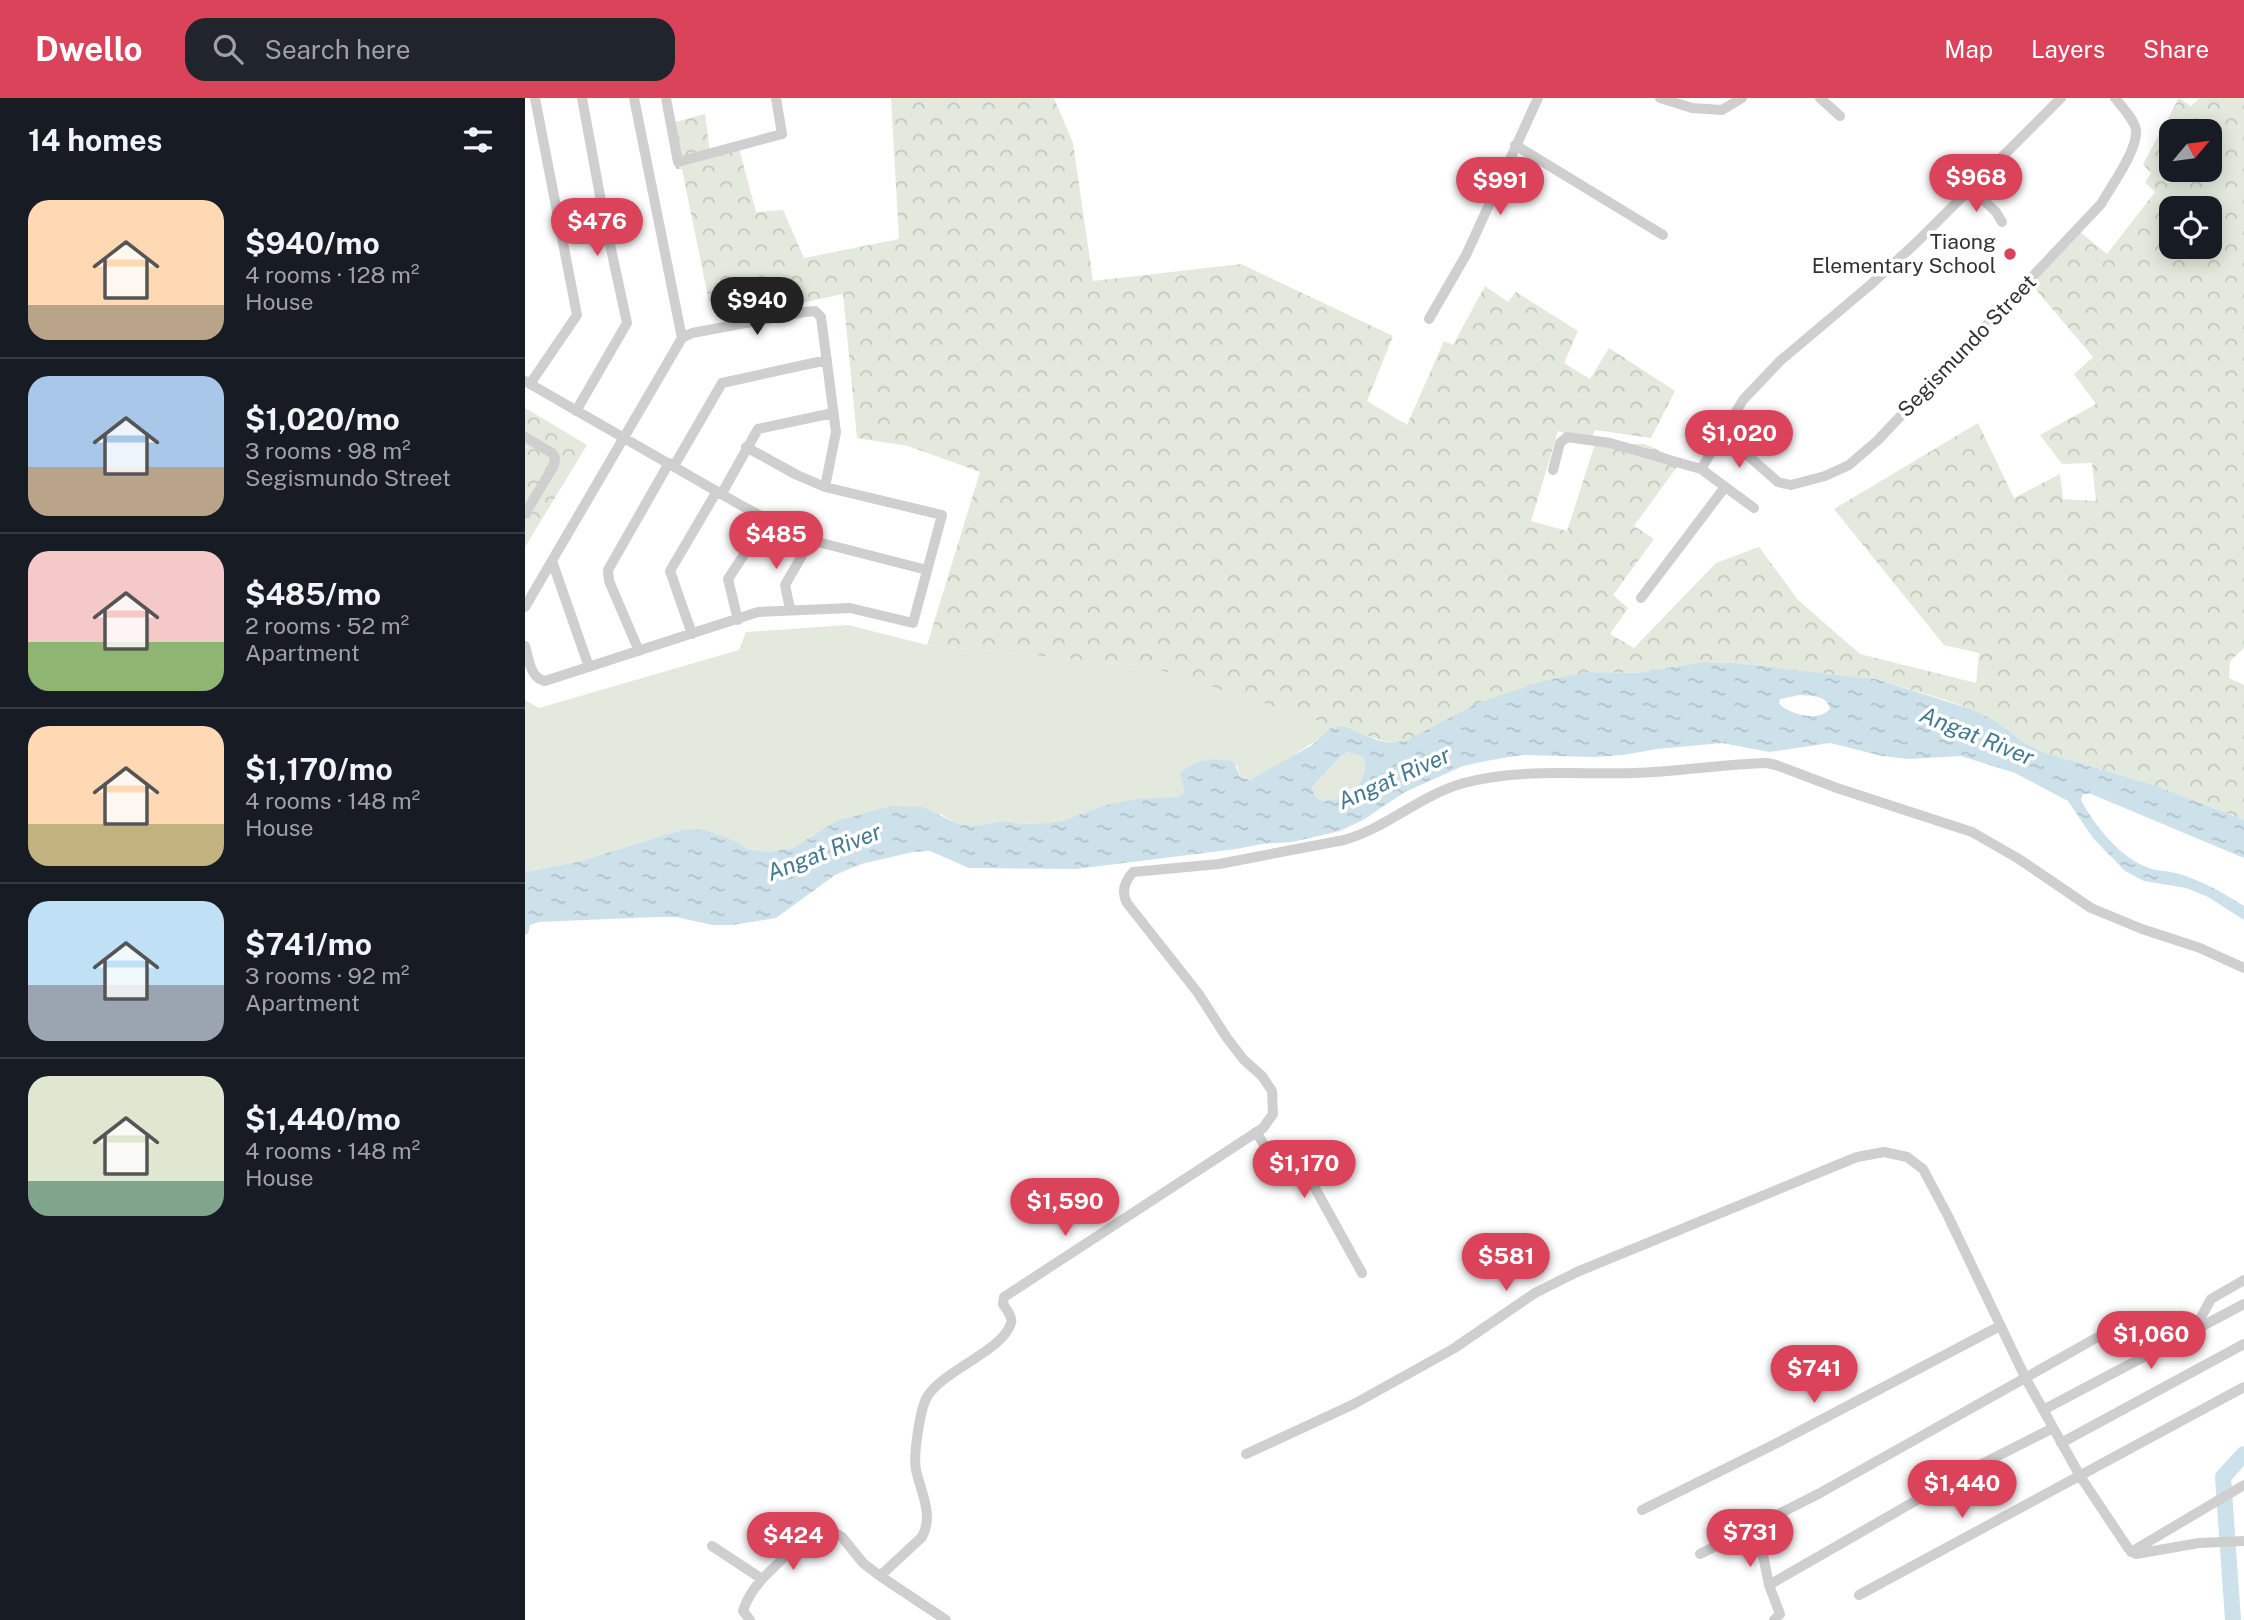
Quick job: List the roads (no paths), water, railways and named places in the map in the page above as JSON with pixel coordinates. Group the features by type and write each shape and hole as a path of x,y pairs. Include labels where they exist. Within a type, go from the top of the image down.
{"street":[{"path":"535,98 577,315 527,383 719,492 811,540 927,570"},
{"path":"576,411 627,323 582,98"},
{"path":"635,98 682,338"},
{"path":"666,98 678,162 782,134 776,98"},
{"path":"1429,319 1466,255 1538,98"},
{"path":"1660,98 1692,108 1722,110 1742,98"},
{"path":"1820,98 1840,116"},
{"path":"1701,470 1743,400 1780,361 1869,286 2061,98"},
{"name":"Segismundo Street","path":"1723,433 1778,482 1791,485 1825,476 1849,465 1878,440 2101,204 2135,139 2136,128 2115,98"},
{"path":"1515,145 1663,235"},
{"path":"1971,188 2003,222"},
{"path":"525,607 682,338 692,333 815,311 821,317 836,432 825,487"},
{"path":"639,651 608,570 722,383 827,360"},
{"path":"692,634 670,571 746,447 758,429 833,413"},
{"path":"525,437 552,453 555,458 554,465 525,514"},
{"path":"1553,470 1560,443 1567,437 1588,438 1701,470 1754,508"},
{"path":"525,646 533,673 545,681 758,612 851,608 913,623 942,515 825,487 746,447"},
{"path":"1641,598 1725,487"},
{"path":"738,620 728,579 768,518"},
{"path":"790,610 785,585 811,540"},
{"path":"552,561 589,667"},
{"path":"880,1576 922,1538 926,1529 927,1508 915,1467 922,1412 927,1396 946,1378 997,1342 1011,1324 1011,1317 1003,1304 1004,1297 1263,1128 1273,1114 1272,1091 1262,1076 1244,1060 1198,993 1127,903 1123,896 1126,879 1133,872 1219,864 1353,838 1438,792 1488,778 1513,774 1636,773 1721,765 1776,765 1972,832 2019,859 2091,908 2142,929 2200,948 2244,968"},
{"path":"1256,1132 1282,1173 1289,1178 1310,1179 1362,1273"},
{"path":"1246,1454 1354,1404 1453,1349 1535,1293 1577,1272 1857,1157 1884,1152 1907,1157 1923,1169 2053,1429 2080,1476 2131,1552 2136,1554 2181,1545 2244,1541"},
{"path":"2194,1331 2211,1299 2244,1280"},
{"path":"2043,1410 2244,1304"},
{"path":"1642,1510 1777,1443 2000,1326"},
{"path":"1700,1554 2026,1379 2114,1328"},
{"path":"2061,1443 2244,1344"},
{"path":"1859,1595 2244,1387"},
{"path":"1769,1585 1964,1473 2053,1429"},
{"path":"2131,1552 2244,1485"},
{"path":"750,1620 744,1611 748,1595 821,1524 842,1537 863,1563 946,1620"},
{"path":"1757,1525 1769,1585 1780,1608 1780,1614 1774,1620"},
{"path":"712,1546 762,1579"}],"water":[{"name":"Angat River","path":"1704,662 1735,663 1876,679 1974,710 2043,752 2154,785 2244,820 2244,858 2091,794 2083,794 2081,800 2101,830 2128,857 2149,868 2186,876 2219,891 2244,906 2244,920 2208,897 2186,888 2144,881 2125,871 2093,838 2068,801 2015,773 1961,756 1908,759 1882,756 1830,743 1769,752 1722,743 1594,757 1522,755 1463,766 1405,792 1363,820 1340,831 1292,842 1076,869 969,868 930,851 913,852 861,864 835,875 776,918 732,925 712,925 676,917 539,922 530,925 528,934 525,934 525,872 581,861 684,829 705,830 735,841 747,849 767,852 793,848 836,821 891,806 923,807 958,824 975,826 1005,821 1023,824 1047,823 1065,820 1102,806 1137,799 1178,797 1184,792 1180,774 1198,762 1234,762 1240,777 1250,780 1312,745 1331,728 1343,726 1390,743 1408,740 1476,704 1544,681 1587,672 1635,673","holes":["1800,695 1822,699 1830,709 1819,715 1805,716 1779,704 1780,699","1348,752 1363,757 1365,766 1360,782 1347,794 1320,800 1312,787"]}],"waterway":[{"path":"2233,1620 2223,1477 2244,1454"}],"place":[{"name":"Tiaong Elementary School","path":"2010,254"}]}
